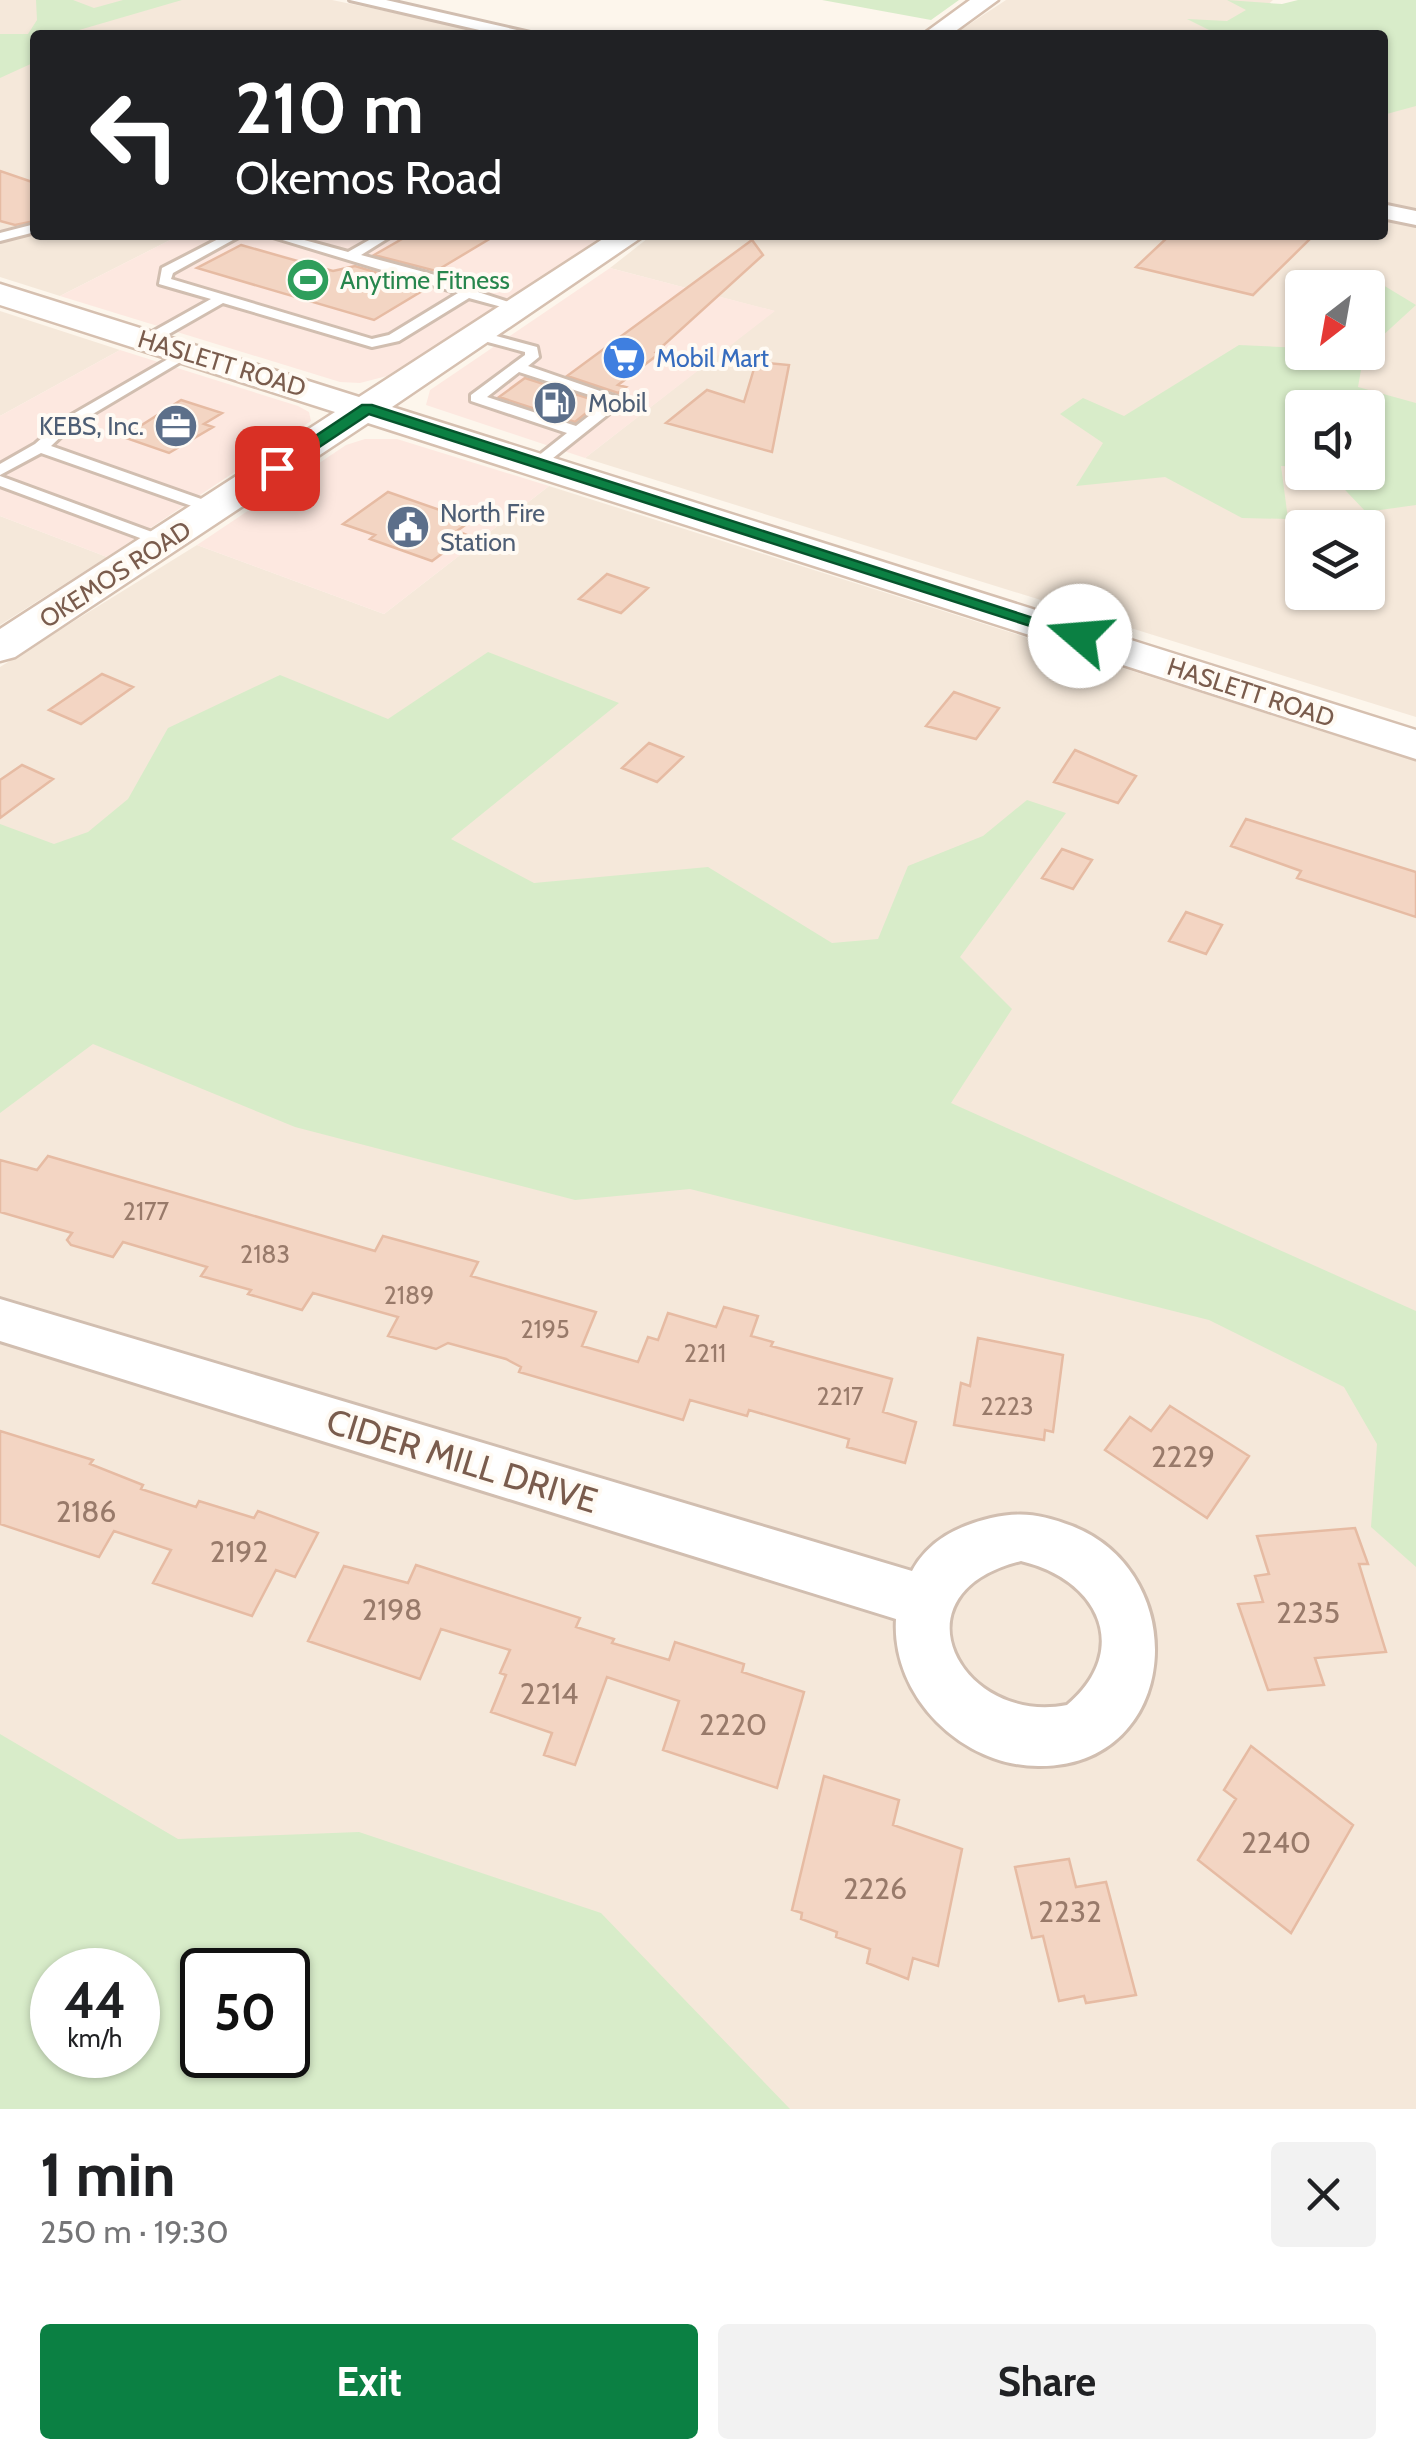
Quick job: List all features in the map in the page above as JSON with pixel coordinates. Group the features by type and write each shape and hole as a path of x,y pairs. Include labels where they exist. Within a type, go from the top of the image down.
{"main road":[{"path":"941,30 986,0"},
{"name":"OKEMOS ROAD","path":"1,646 622,240"},
{"name":"HASLETT ROAD","path":"0,294 1416,744"}],"street":[{"path":"359,0 505,30"},
{"path":"1388,212 1416,218"},
{"name":"CIDER MILL DRIVE","path":"0,1320 924,1601"}],"lane":[{"path":"0,237 30,229"},
{"path":"227,240 164,275 171,286 372,343 394,338 467,293"},
{"path":"291,240 456,285 467,293 520,308"},
{"path":"350,256 378,240"},
{"path":"148,340 220,300"},
{"path":"478,335 532,350 532,357 476,398 579,432"},
{"path":"0,470 40,446 66,424 188,352"},
{"path":"517,367 547,380 619,400 538,463"},
{"path":"40,446 215,509"},
{"path":"0,481 164,542"}],"shaded area":[{"path":"0,0 332,0 477,30 30,30 30,240 170,240 60,296 0,277"},
{"path":"1006,0 1273,0 1246,24 1278,30 961,30"},
{"path":"1388,50 1416,55 1416,717 585,458 774,311 610,268 646,240 1388,240"},
{"path":"170,240 609,240 387,376 360,383 340,382 60,296"},
{"path":"610,268 775,311 585,458 426,405 430,390"},
{"path":"0,311 120,350 0,416"},
{"path":"120,350 298,406 309,412 311,421 107,557 0,516 0,416"},
{"path":"365,439 397,439 549,486 384,614 197,545 346,445"},
{"path":"549,486 1416,761 1416,2109 427,2109 310,1992 310,1948 252,1948 0,1792 0,667 197,545 384,614"},
{"path":"0,516 107,557 0,625"}],"green space":[{"path":"36,0 73,0 94,8 123,0 182,0 79,30 31,30 37,20"},
{"path":"822,0 959,0 931,20"},
{"path":"1227,0 1282,4 1298,0 1416,0 1416,106 1388,114 1388,30 1209,30 1187,19 1227,21 1246,10"},
{"path":"30,31 30,64 0,78 0,34"},
{"path":"1385,286 1416,305 1385,333"},
{"path":"1239,345 1285,347 1285,370 1361,370 1358,387 1369,390 1285,390 1285,466 1281,466 1285,519 1242,518 1165,477 1076,486 1103,443 1060,414 1083,398 1124,416"},
{"path":"1385,394 1416,403 1416,505 1364,510 1345,490 1385,490"},
{"path":"488,652 619,703 451,839 534,883 708,867 832,943 878,939 908,866 983,836 1027,800 1066,813 960,957 1012,1009 951,1103 1416,1311 1416,1567 1371,1527 1377,1444 1344,1387 1209,1320 690,1189 575,1200 295,1127 93,1044 0,1113 0,824 54,844 88,832 128,799 168,728 280,675 388,719"},
{"path":"0,1734 178,1839 359,1832 601,1913 790,2109 0,2109"}],"building":[{"path":"0,171 30,181 30,222 15,225 0,221"},
{"path":"400,240 488,240 436,271 374,255"},
{"path":"752,240 763,255 656,352 660,353 618,385 626,387 618,393 567,376"},
{"path":"1165,240 1309,240 1253,295 1136,267"},
{"path":"241,245 333,271 355,266 415,284 409,287 422,291 374,320 197,268"},
{"path":"756,362 789,365 772,452 666,423 707,390 744,402"},
{"name":"Mobil","path":"525,378 600,402 575,422 499,397"},
{"name":"KEBS, Inc.","path":"181,400 222,413 204,424 213,427 169,453 123,437"},
{"name":"North Fire Station","path":"388,492 457,516 454,518 468,523 457,531 467,535 432,561 370,539 375,535 343,524"},
{"path":"607,574 648,588 621,613 579,599"},
{"path":"102,674 133,687 81,724 49,710"},
{"path":"954,692 999,708 976,739 926,726"},
{"path":"649,743 683,757 657,782 622,768"},
{"path":"1075,750 1136,776 1118,803 1054,782"},
{"path":"22,765 53,779 0,818 0,780"},
{"path":"1246,819 1416,872 1416,917 1297,878 1301,871 1231,846"},
{"path":"1062,849 1092,860 1073,889 1042,878"},
{"path":"1186,912 1222,925 1206,954 1169,941"},
{"path":"48,1156 375,1251 383,1236 478,1262 471,1276 596,1312 582,1346 638,1362 648,1337 658,1340 668,1313 716,1327 724,1307 758,1316 751,1336 773,1342 771,1346 892,1379 883,1412 916,1422 905,1463 847,1447 849,1439 749,1410 747,1416 690,1400 683,1420 519,1372 521,1367 506,1359 448,1343 436,1349 388,1336 398,1317 313,1293 302,1310 201,1276 207,1267 123,1242 113,1257 71,1245 67,1240 72,1233 0,1212 0,1160 37,1170"},
{"path":"978,1338 1063,1355 1053,1432 1045,1430 1044,1440 954,1425 961,1383 970,1386"},
{"path":"1170,1406 1249,1456 1207,1518 1105,1450 1130,1417 1151,1431"},
{"path":"0,1431 93,1460 90,1464 143,1485 141,1489 196,1507 199,1501 254,1518 258,1511 318,1533 295,1577 276,1570 252,1616 153,1583 171,1550 114,1531 99,1557 0,1524"},
{"path":"1355,1528 1368,1564 1359,1564 1386,1652 1315,1658 1324,1685 1268,1690 1238,1604 1263,1602 1255,1576 1269,1574 1257,1536"},
{"path":"416,1565 580,1618 576,1627 614,1639 612,1643 669,1660 675,1642 744,1664 742,1672 804,1692 777,1788 663,1750 679,1701 607,1677 575,1765 544,1755 552,1733 491,1712 506,1675 500,1673 510,1650 441,1629 420,1679 308,1641 344,1566 408,1583"},
{"path":"1251,1746 1353,1825 1291,1933 1198,1860 1236,1799 1224,1790"},
{"path":"824,1776 899,1800 893,1825 962,1849 938,1966 913,1958 908,1979 867,1963 870,1949 836,1937 837,1932 801,1919 802,1913 792,1910"},
{"path":"1069,1859 1076,1887 1106,1882 1136,1995 1086,2003 1084,1996 1059,2001 1043,1936 1032,1938 1015,1867"}],"place":[{"name":"Anytime Fitness","path":"308,280"},
{"name":"Mobil Mart","path":"624,358"},
{"name":"Mobil","path":"555,403"},
{"name":"KEBS, Inc.","path":"176,426"},
{"name":"North Fire Station","path":"408,527"}],"route":[{"path":"277,468 367,408 1080,636"}]}
